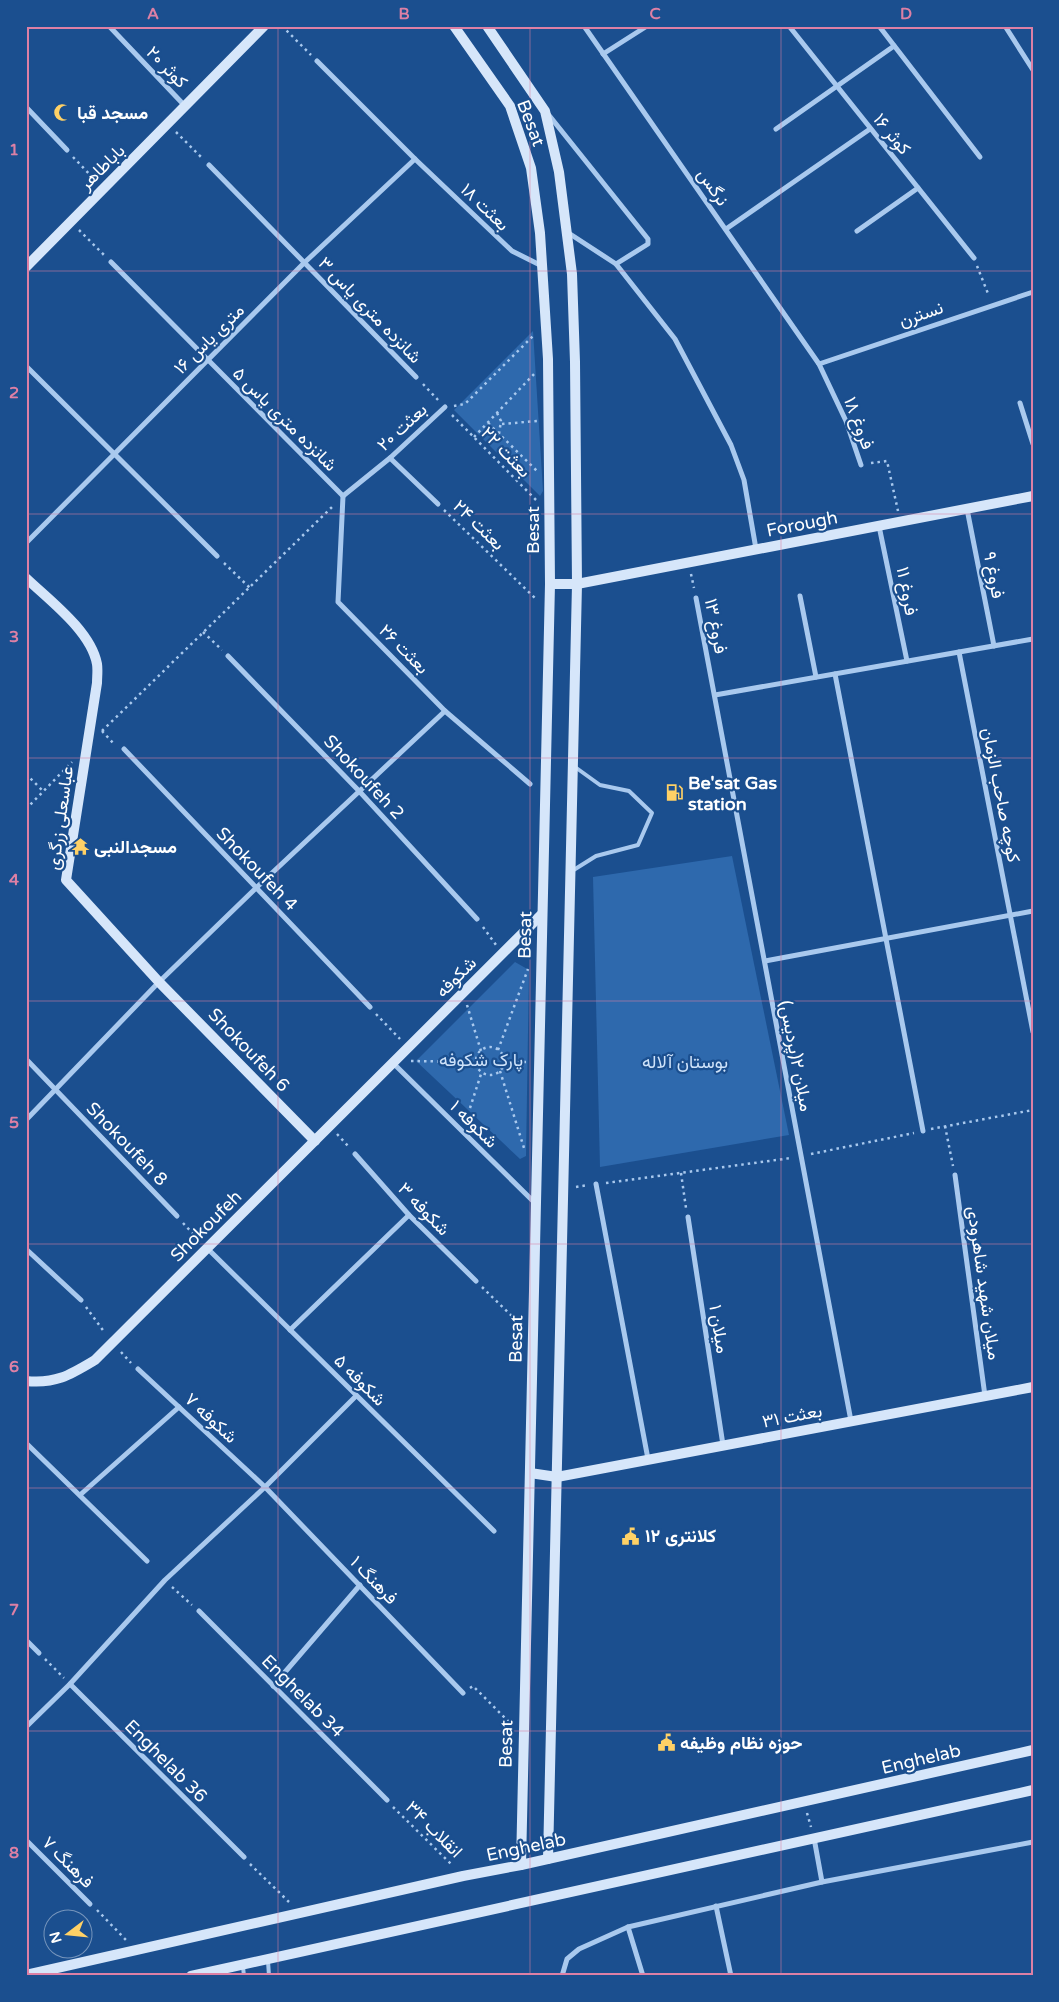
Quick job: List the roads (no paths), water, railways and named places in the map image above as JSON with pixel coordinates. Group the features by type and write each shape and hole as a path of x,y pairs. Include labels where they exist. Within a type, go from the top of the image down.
{"main road":[{"name":"Besat","path":"454,26 510,106 531,168 540,234 548,359 550,584 530,1473 522,1736 521,1865"},
{"name":"Besat","path":"487,26 545,111 559,172 572,274 575,362 577,584 548,1859"},
{"name":"باباطاهر","path":"26,267 186,106 259,28"},
{"name":"Forough","path":"550,584 577,584 1033,496"},
{"name":"عباسعلی زرگری","path":"26,578 77,627 91,647 98,665 97,683 66,880 160,982"},
{"name":"شکوفه","path":"393,1063 542,914"},
{"name":"Shokoufeh 6","path":"160,982 315,1140"},
{"name":"Shokoufeh","path":"26,1382 43,1383 71,1374 95,1360 393,1063"},
{"name":"بعثت ۳۱","path":"530,1473 557,1477 1033,1387"},
{"name":"Enghelab","path":"26,1976 463,1876 521,1865 1033,1750"},
{"path":"191,1976 1033,1790"}],"street":[{"name":"کوثر ۲۰","path":"109,26 186,106"},
{"name":"نرگس","path":"584,26 819,364"},
{"path":"603,54 648,26"},
{"name":"کوثر ۱۶","path":"789,26 974,258"},
{"path":"879,26 980,157"},
{"path":"1005,26 1033,70"},
{"path":"776,129 894,46"},
{"name":"بعثت ۱۸","path":"317,61 415,159 512,251 542,266"},
{"path":"26,107 67,150"},
{"path":"545,111 648,239 648,244 616,264"},
{"path":"726,229 870,129"},
{"name":"۱۶ متری یاس","path":"26,543 304,263 415,159"},
{"name":"شانزده متری یاس ۳","path":"209,165 416,377"},
{"path":"857,231 918,188"},
{"path":"566,232 616,264 675,339 731,445 744,480 756,550"},
{"name":"شانزده متری یاس ۵","path":"111,262 343,496"},
{"name":"نسترن","path":"819,364 1033,292"},
{"name":"فروغ ۱۸","path":"819,364 846,421 861,465"},
{"path":"26,366 217,556"},
{"path":"1020,403 1033,444"},
{"name":"بعثت ۲۰","path":"343,496 390,458 445,407"},
{"name":"بعثت ۲۴","path":"390,458 438,504"},
{"name":"بعثت ۲۶","path":"343,496 338,602 445,711 530,784"},
{"name":"فروغ ۹","path":"967,509 994,646"},
{"name":"فروغ ۱۱","path":"879,526 907,662"},
{"path":"800,596 816,678"},
{"name":"فروغ ۱۳","path":"696,598 715,695"},
{"path":"715,695 1033,640"},
{"name":"کوچه صاحب الزمان","path":"959,652 1033,1032"},
{"name":"Shokoufeh 2","path":"228,656 360,792 477,919"},
{"path":"835,674 923,1131"},
{"name":"میلان ۲(پردیس)","path":"715,695 851,1421"},
{"path":"26,1120 160,982 256,888 445,711"},
{"name":"Shokoufeh 4","path":"124,749 370,1007"},
{"path":"765,961 1033,912"},
{"name":"Shokoufeh 8","path":"26,1059 177,1216"},
{"name":"شکوفه ۱","path":"393,1063 536,1204"},
{"name":"شکوفه ۳","path":"355,1154 409,1215 476,1281"},
{"name":"میلان شهید شاهرودی","path":"955,1174 986,1396"},
{"path":"596,1184 648,1459"},
{"path":"290,1330 409,1215"},
{"name":"میلان ۱","path":"688,1217 723,1445"},
{"name":"شکوفه ۵","path":"207,1248 494,1531"},
{"path":"26,1249 80,1300"},
{"name":"شکوفه ۷","path":"138,1369 265,1487"},
{"path":"26,1728 70,1684 165,1580 265,1487 356,1396"},
{"path":"80,1495 179,1407"},
{"path":"26,1443 147,1561"},
{"name":"فرهنگ ۱","path":"265,1487 462,1693"},
{"path":"273,1686 360,1585"},
{"name":"Enghelab 34","path":"199,1611 387,1800"},
{"path":"26,1640 39,1653"},
{"name":"Enghelab 36","path":"70,1684 244,1857"},
{"path":"814,1838 822,1882"},
{"name":"فرهنگ ۷","path":"26,1840 90,1904"},
{"path":"562,1976 567,1959 579,1949 628,1927 822,1882 1033,1842"},
{"path":"716,1906 731,1976"},
{"path":"628,1927 643,1976"}],"lane":[{"path":"570,872 596,856 638,844 652,813 629,791 600,785 573,765"},
{"path":"268,1959 269,1976"},
{"path":"243,1964 244,1976"}],"place":[{"name":"مسجد قبا","path":"63,113"},
{"name":"Be'sat Gas station","path":"674,793"},
{"name":"مسجدالنبی","path":"80,847"},
{"name":"کلانتری ۱۲","path":"631,1536"},
{"name":"حوزه نظام وظیفه","path":"666,1743"}],"park label":[{"name":"پارک شکوفه","path":"481,1060"},
{"name":"بوستان آلاله","path":"685,1062"}]}
